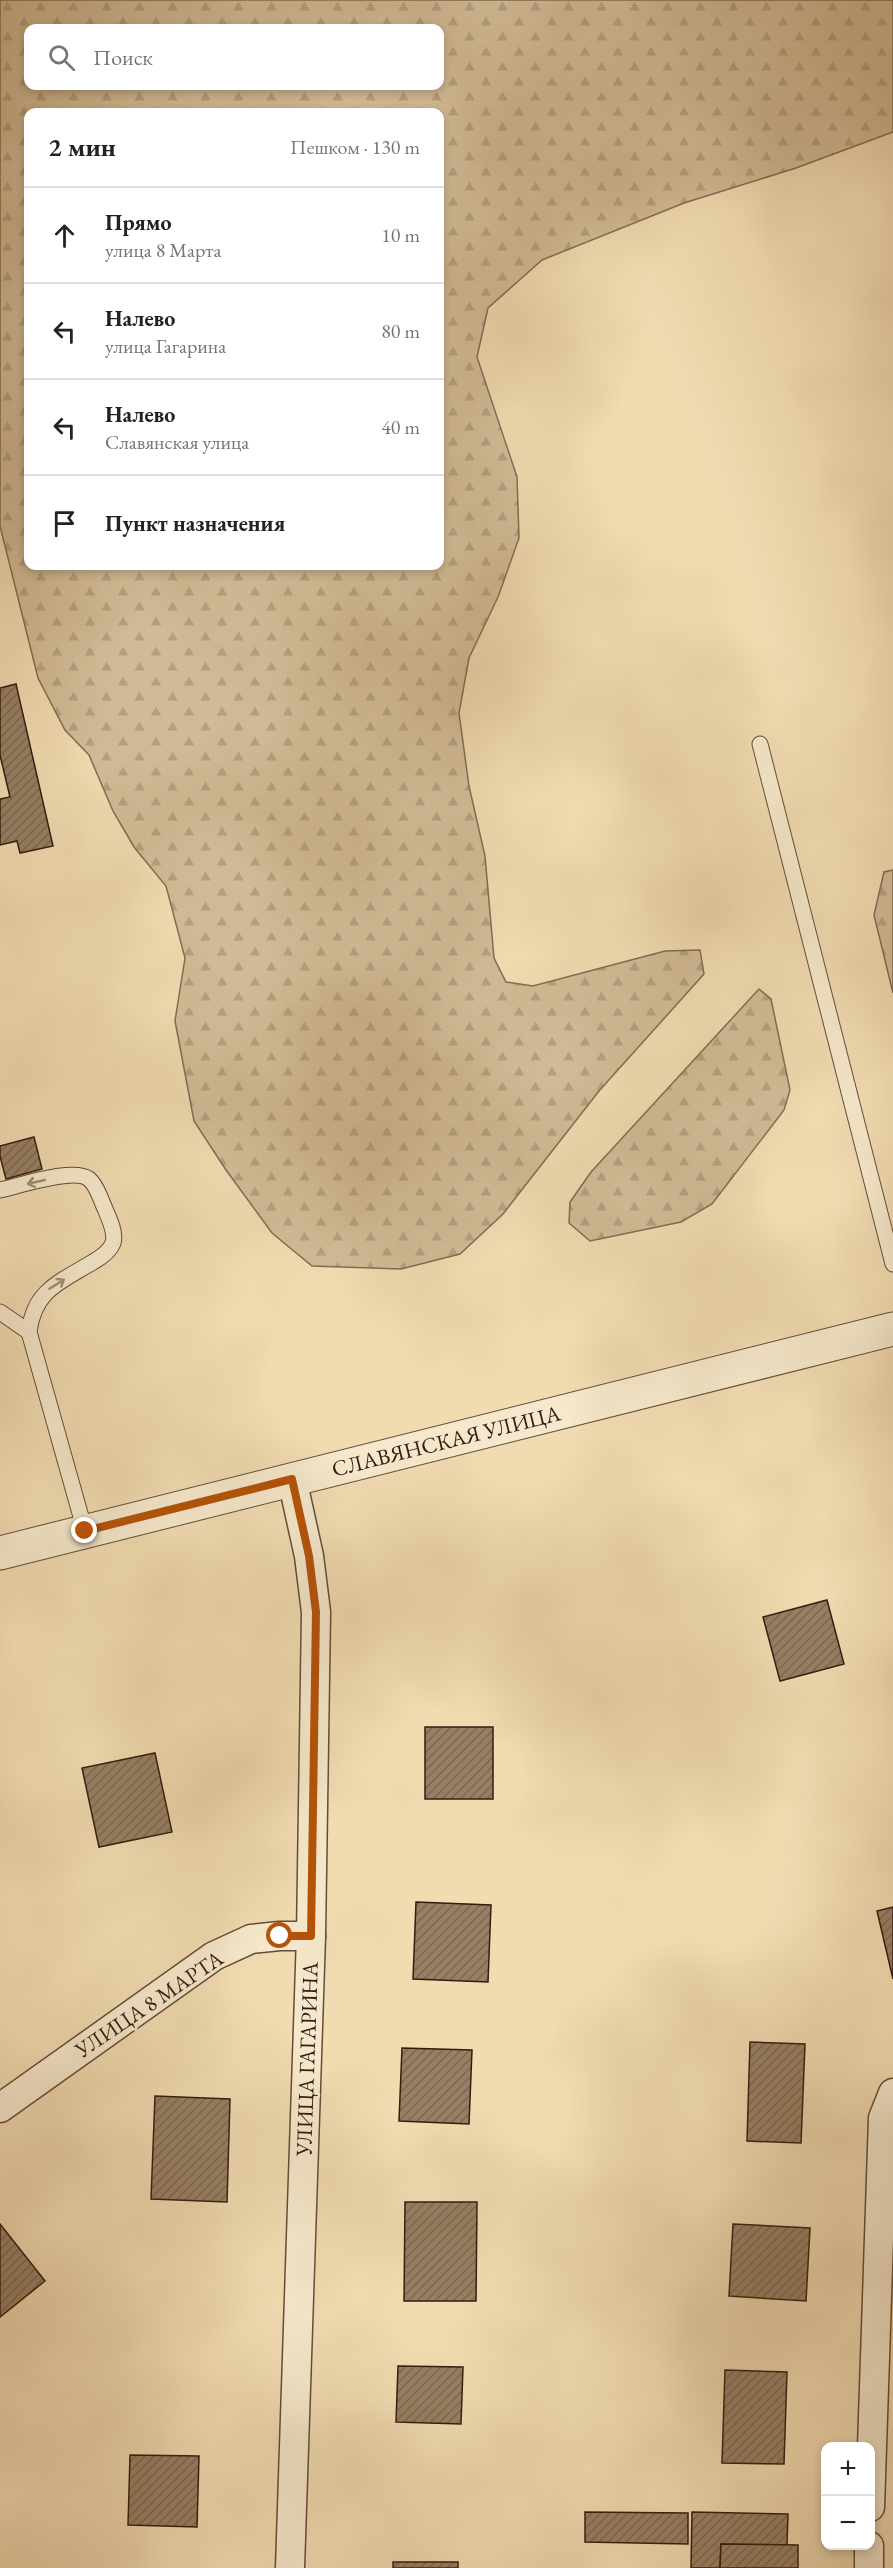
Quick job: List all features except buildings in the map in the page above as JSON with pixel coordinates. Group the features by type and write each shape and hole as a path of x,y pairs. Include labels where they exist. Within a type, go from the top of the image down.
{"street":[{"name":"СЛАВЯНСКАЯ УЛИЦА","path":"0,1552 893,1329"},
{"name":"УЛИЦА ГАГАРИНА","path":"290,2568 311,1936 316,1612 309,1556 292,1479"},
{"name":"УЛИЦА 8 МАРТА","path":"0,2108 214,1956 251,1940 280,1936 311,1936"},
{"path":"870,2496 883,2118 893,2092"},
{"path":"868,2568 869,2550"}],"lane":[{"path":"760,744 893,1264"},
{"path":"0,1190 74,1173 88,1178 97,1190 112,1229 113,1243 103,1256 49,1289 38,1300 31,1315 29,1332 85,1531"},
{"path":"0,1312 29,1332"}],"green space":[{"path":"0,0 893,0 893,132 796,168 684,203 542,260 488,308 477,357 517,477 519,538 498,597 469,658 459,713 469,786 485,856 494,958 506,982 533,986 665,951 700,950 704,974 599,1091 503,1214 460,1254 401,1269 312,1266 272,1233 194,1121 175,1021 185,958 166,886 134,847 113,811 89,755 65,730 38,678 0,526"},
{"path":"893,870 893,993 874,915 884,872"},
{"path":"759,989 771,999 790,1090 784,1110 712,1204 681,1222 590,1241 569,1223 570,1202 591,1172"}],"route":[{"path":"85,1531 292,1479 309,1556 316,1612 311,1936 280,1936"}]}
